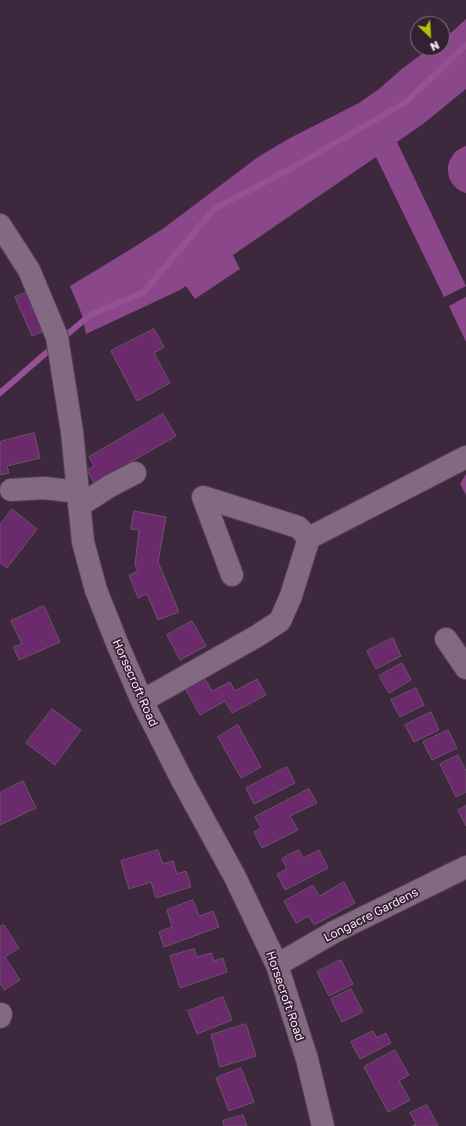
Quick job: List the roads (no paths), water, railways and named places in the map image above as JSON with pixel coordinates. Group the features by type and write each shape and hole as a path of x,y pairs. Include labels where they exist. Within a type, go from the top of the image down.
{"street":[{"name":"Horsecroft Road","path":"4,240 29,270 57,338 72,432 83,542 96,590 142,701 182,780 235,878 277,965 307,1059 323,1126"},
{"path":"142,701 257,636 280,621 291,596 309,538 466,457"},
{"path":"11,490 44,488 78,499 110,486 135,473"},
{"path":"232,575 202,497 298,527 309,538"},
{"path":"446,639 466,668"},
{"name":"Longacre Gardens","path":"277,965 334,932 466,867"}],"waterway":[{"path":"63,338 90,315 144,292 214,209 292,168 406,102 466,45"},
{"path":"0,393 54,346"}]}
